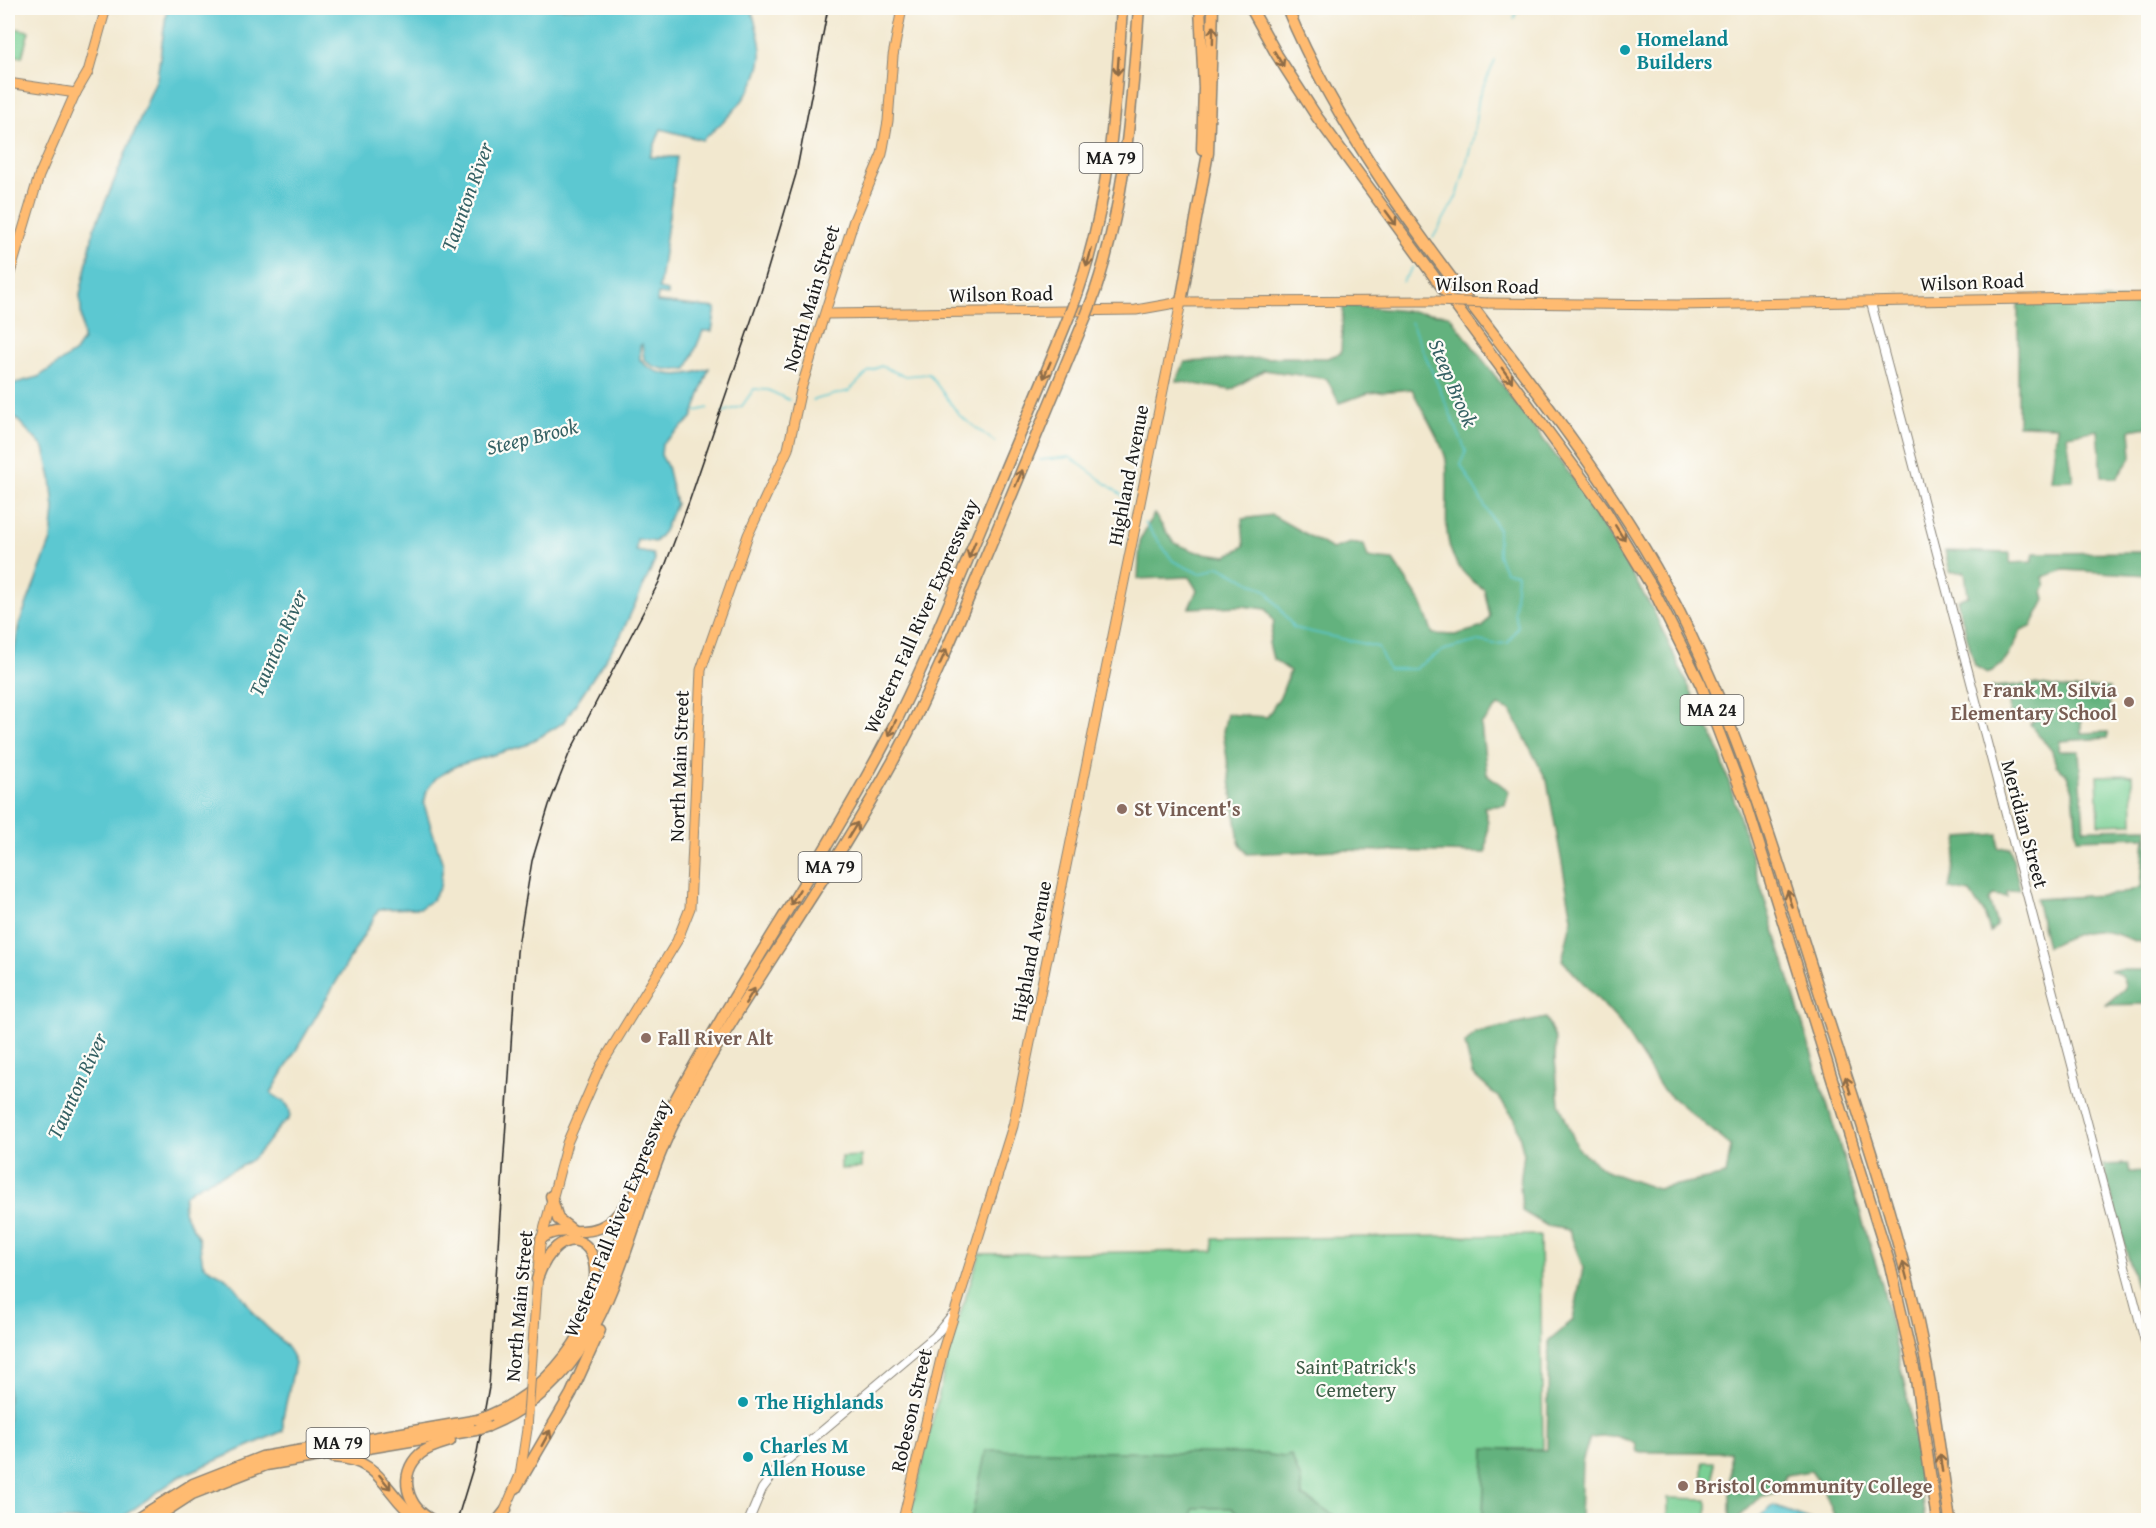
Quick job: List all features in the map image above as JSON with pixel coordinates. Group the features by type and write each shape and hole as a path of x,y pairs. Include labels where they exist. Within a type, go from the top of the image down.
{"highway":[{"name":"Western Fall River Expressway","path":"133,1521 160,1502 210,1476 262,1457 483,1426 535,1389 567,1357 595,1309 646,1164 681,1090 854,798 902,709 933,642 1069,316 1098,225 1110,162 1122,8"},
{"name":"Western Fall River Expressway","path":"152,1521 192,1494 222,1480 293,1459 483,1426 517,1413 547,1392 578,1358 600,1318 658,1156 683,1105 862,814 919,710 961,617 1086,316 1110,242 1125,170 1139,8"},
{"path":"1200,8 1204,88 1200,198"},
{"path":"1181,302 1210,135 1213,8"},
{"name":"MA 24","path":"1251,8 1281,63 1317,117 1604,508 1652,587 1694,669 1723,737 1744,797 1890,1265 1915,1373 1937,1521"},
{"name":"MA 24","path":"1287,8 1327,94 1370,164 1587,461 1638,538 1679,610 1719,694 1755,788 1903,1263 1928,1371 1950,1521"},
{"path":"541,1239 550,1233 581,1233 601,1228 617,1216 646,1164"},
{"path":"551,1196 560,1222 570,1230 581,1233"},
{"path":"541,1239 583,1244 591,1250 597,1270 591,1302 567,1357"},
{"path":"537,1279 551,1251 571,1241"},
{"path":"516,1488 587,1361 605,1319 615,1277"},
{"path":"432,1521 417,1510 408,1495 407,1483 411,1466 426,1450 483,1426"},
{"path":"293,1459 333,1457 361,1462 380,1475 406,1509 419,1521"}],"main road":[{"path":"8,280 39,176 76,93 88,72 106,8"},
{"name":"North Main Street","path":"502,1517 516,1488 523,1460 541,1239 551,1196 567,1143 588,1092 673,948 687,919 692,895 701,670 748,535 788,449 801,389 854,220 884,147 893,56 902,8"},
{"path":"8,83 76,93"},
{"name":"Wilson Road","path":"826,314 1136,310 1181,302 1435,301 1597,306 2148,297"},
{"name":"Highland Avenue","path":"955,1309 1016,1115 1181,302"},
{"name":"Robeson Street","path":"903,1521 955,1309"}],"street":[{"name":"Meridian Street","path":"1871,303 2148,1353"},
{"name":"Highland Avenue","path":"749,1521 762,1489 778,1468 935,1335 955,1309"}],"green space":[{"path":"8,27 29,31 22,57 8,54"},
{"path":"2148,299 2148,427 2130,430 2132,456 2117,478 2102,477 2098,430 2067,435 2073,480 2051,481 2057,426 2018,425 2018,302"},
{"path":"1343,305 1449,315 1581,489 1652,608 1720,753 1882,1284 1909,1405 1925,1520 1848,1520 1834,1515 1823,1488 1811,1471 1786,1475 1776,1493 1762,1496 1736,1520 1730,1520 1730,1452 1637,1452 1635,1443 1616,1436 1590,1438 1582,1462 1580,1520 1483,1520 1485,1448 1547,1451 1549,1340 1573,1320 1583,1268 1569,1230 1547,1226 1522,1211 1520,1183 1524,1154 1515,1119 1499,1098 1472,1074 1465,1044 1475,1033 1546,1018 1556,1040 1555,1060 1559,1103 1578,1149 1608,1172 1657,1189 1726,1175 1731,1146 1662,1089 1620,1023 1562,960 1572,918 1547,781 1511,711 1498,706 1481,725 1487,774 1509,791 1505,805 1484,807 1488,822 1486,853 1336,850 1247,854 1239,842 1223,731 1227,714 1267,717 1281,695 1290,671 1273,659 1269,643 1274,622 1266,609 1242,606 1189,608 1197,590 1189,577 1138,579 1140,540 1154,514 1174,543 1197,552 1227,556 1244,546 1242,519 1272,515 1332,549 1351,543 1364,545 1368,558 1393,560 1421,602 1433,634 1455,635 1483,627 1490,616 1484,589 1467,576 1456,563 1450,548 1446,515 1446,460 1441,445 1412,389 1369,393 1339,403 1327,379 1264,370 1231,390 1176,381 1185,362 1285,357 1327,358 1341,353"},
{"path":"1945,551 2010,553 2010,563 2032,562 2034,553 2148,552 2148,575 2064,570 2043,577 2046,586 2043,592 2045,600 2031,627 2021,631 2004,662 1987,673 1975,666 1957,600 1968,596 1965,572 1950,572"},
{"path":"2035,684 2069,689 2109,688 2110,715 2081,717 2081,733 2108,732 2108,738 2060,741 2059,751 2079,751 2084,829 2148,828 2148,943 2106,932 2088,931 2047,947 2036,899 2120,894 2141,887 2145,837 2077,839 2073,790 2066,773 2056,765 2052,751 2030,724 2041,716 2010,714 2011,690 1992,690 1992,687"},
{"path":"2132,775 2133,823 2099,824 2097,776"},
{"path":"1998,834 1998,848 2010,847 2020,889 2007,892 2007,897 1993,895 1989,901 1997,925 1990,932 1984,913 1970,893 1949,889 1959,837"},
{"path":"2110,970 2148,970 2148,1004 2105,1005 2125,988 2121,976"},
{"path":"861,1156 861,1168 841,1169 841,1157"},
{"path":"2128,1164 2130,1172 2148,1172 2148,1330 2103,1165"},
{"name":"Saint Patrick's Cemetery","path":"1540,1235 1543,1449 1485,1449 1483,1520 909,1520 952,1338 980,1254 1214,1251 1214,1239"},
{"path":"986,1450 1264,1454 1284,1457 1291,1455 1301,1480 1302,1496 1342,1520 1242,1520 1242,1517 1232,1508 1193,1508 1192,1520 971,1520"},
{"path":"1703,1462 1714,1462 1714,1483 1703,1483"},
{"path":"1668,1498 1707,1499 1707,1520 1668,1520"}],"water":[{"name":"Taunton River","path":"167,8 752,8 761,46 761,58 754,82 747,94 721,124 702,140 661,129 650,157 677,157 659,289 668,291 668,295 658,294 657,302 716,308 712,331 703,331 687,369 659,368 649,364 644,360 642,344 640,346 640,360 655,371 682,374 709,368 692,418 662,444 661,455 667,466 676,504 664,531 655,542 637,539 636,551 653,554 655,561 620,637 563,723 526,745 456,766 436,778 427,790 424,804 443,865 440,887 432,900 420,908 379,909 271,1093 288,1106 289,1119 278,1128 251,1160 235,1170 200,1185 185,1195 184,1212 197,1235 203,1264 234,1285 255,1314 289,1350 295,1363 283,1417 283,1431 179,1477 118,1520 8,1520 8,685 19,624 51,540 54,509 51,478 44,448 8,410 8,385 38,377 75,352 83,340 80,295 94,229 157,78"},
{"path":"1773,1506 1812,1520 1757,1520"}],"waterway":[{"name":"Steep Brook","path":"1514,19 1517,9"},
{"name":"Steep Brook","path":"1517,11 1524,9"},
{"name":"Steep Brook","path":"1433,238 1458,194 1473,138 1479,96 1495,61"},
{"name":"Steep Brook","path":"1402,282 1413,267"},
{"name":"Steep Brook","path":"1145,523 1173,561 1200,574 1219,566 1267,591 1294,628 1378,647 1388,669 1414,669 1444,650 1479,641 1494,644 1508,643 1518,626 1514,612 1517,574 1505,571 1498,555 1498,529 1461,465 1466,451 1411,322"},
{"name":"Steep Brook","path":"813,400 849,391 868,372 881,366 904,376 929,374 960,416 995,442"},
{"name":"Steep Brook","path":"723,412 742,406 754,389 768,390 789,400"},
{"name":"Steep Brook","path":"696,411 708,408"},
{"name":"Steep Brook","path":"1040,460 1070,457 1127,499"}],"railway":[{"path":"457,1520 476,1458 489,1386 517,952 532,861 549,805 569,754 659,582 689,502 761,292 796,174 828,8"}],"place":[{"name":"Homeland Builders","path":"1625,50"},
{"name":"Frank M. Silvia Elementary School","path":"2129,702"},
{"name":"St Vincent's","path":"1122,809"},
{"name":"Fall River Alt","path":"646,1038"},
{"name":"The Highlands","path":"743,1402"},
{"name":"Charles M Allen House","path":"748,1457"},
{"name":"Bristol Community College","path":"1683,1486"}]}
